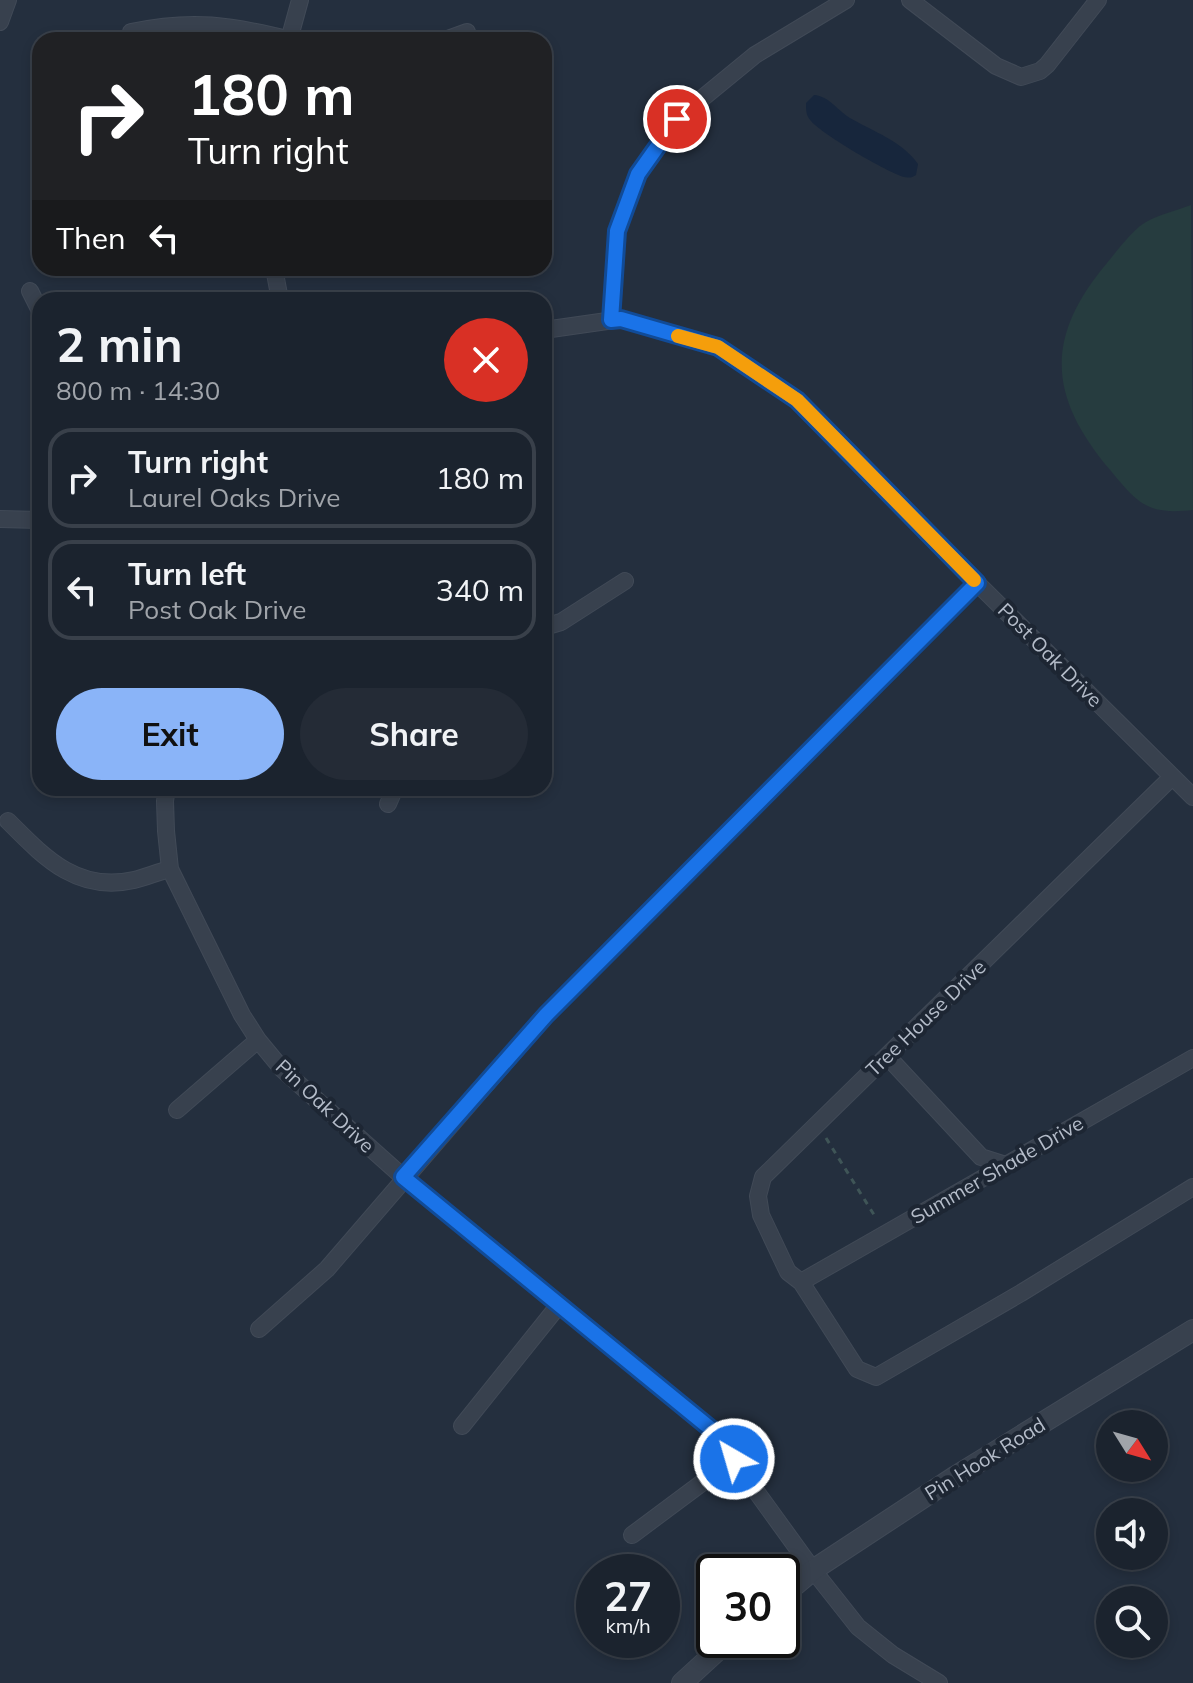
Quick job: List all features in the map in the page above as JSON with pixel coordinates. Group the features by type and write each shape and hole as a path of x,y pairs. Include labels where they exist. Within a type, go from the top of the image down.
{"street":[{"path":"0,22 8,0"},
{"path":"292,32 300,0"},
{"path":"611,320 617,231 638,174 677,119 755,55 846,0"},
{"path":"910,0 996,66 1021,77 1040,71 1047,65 1098,0"},
{"path":"131,32 183,23 214,24 252,32"},
{"path":"30,291 32,295"},
{"name":"Post Oak Drive","path":"552,329 621,319 718,347 797,400 1193,797"},
{"path":"0,519 32,520"},
{"path":"552,625 625,581"},
{"path":"259,1329 327,1269 403,1177 546,1015 977,583"},
{"name":"Tree House Drive","path":"1172,777 763,1177 758,1196 761,1215 788,1272 801,1282 857,1369 876,1377 1021,1293 1193,1187"},
{"name":"Pin Oak Drive","path":"167,796 170,869 242,1015 258,1040 307,1093 403,1177 711,1429 858,1627 893,1655 910,1676 939,1683"},
{"path":"388,804 392,796"},
{"path":"8,821 48,860 75,875 95,881 132,880 170,869"},
{"path":"177,1110 258,1040"},
{"path":"887,1056 981,1157 1006,1165"},
{"name":"Summer Shade Drive","path":"801,1282 1193,1058"},
{"path":"462,1426 559,1305"},
{"name":"Pin Hook Road","path":"800,1581 956,1476 1193,1330"},
{"path":"632,1535 734,1459"},
{"path":"682,1683 709,1658"}],"path":[{"path":"824,1135 876,1218"}],"green space":[{"path":"1191,205 1193,510 1165,511 1154,509 1137,499 1090,444 1065,392 1062,367 1064,342 1086,290 1127,239 1145,222"}],"water":[{"path":"814,95 824,98 850,118 904,149 918,164 916,175 904,177 884,168 818,127 809,119 806,110 806,103"}],"slow traffic":[{"path":"678,336 718,347 797,400 974,580"}],"route":[{"path":"677,119 638,174 617,231 611,320 621,319 718,347 797,400 977,583 546,1015 403,1177 711,1429 734,1459"}]}
